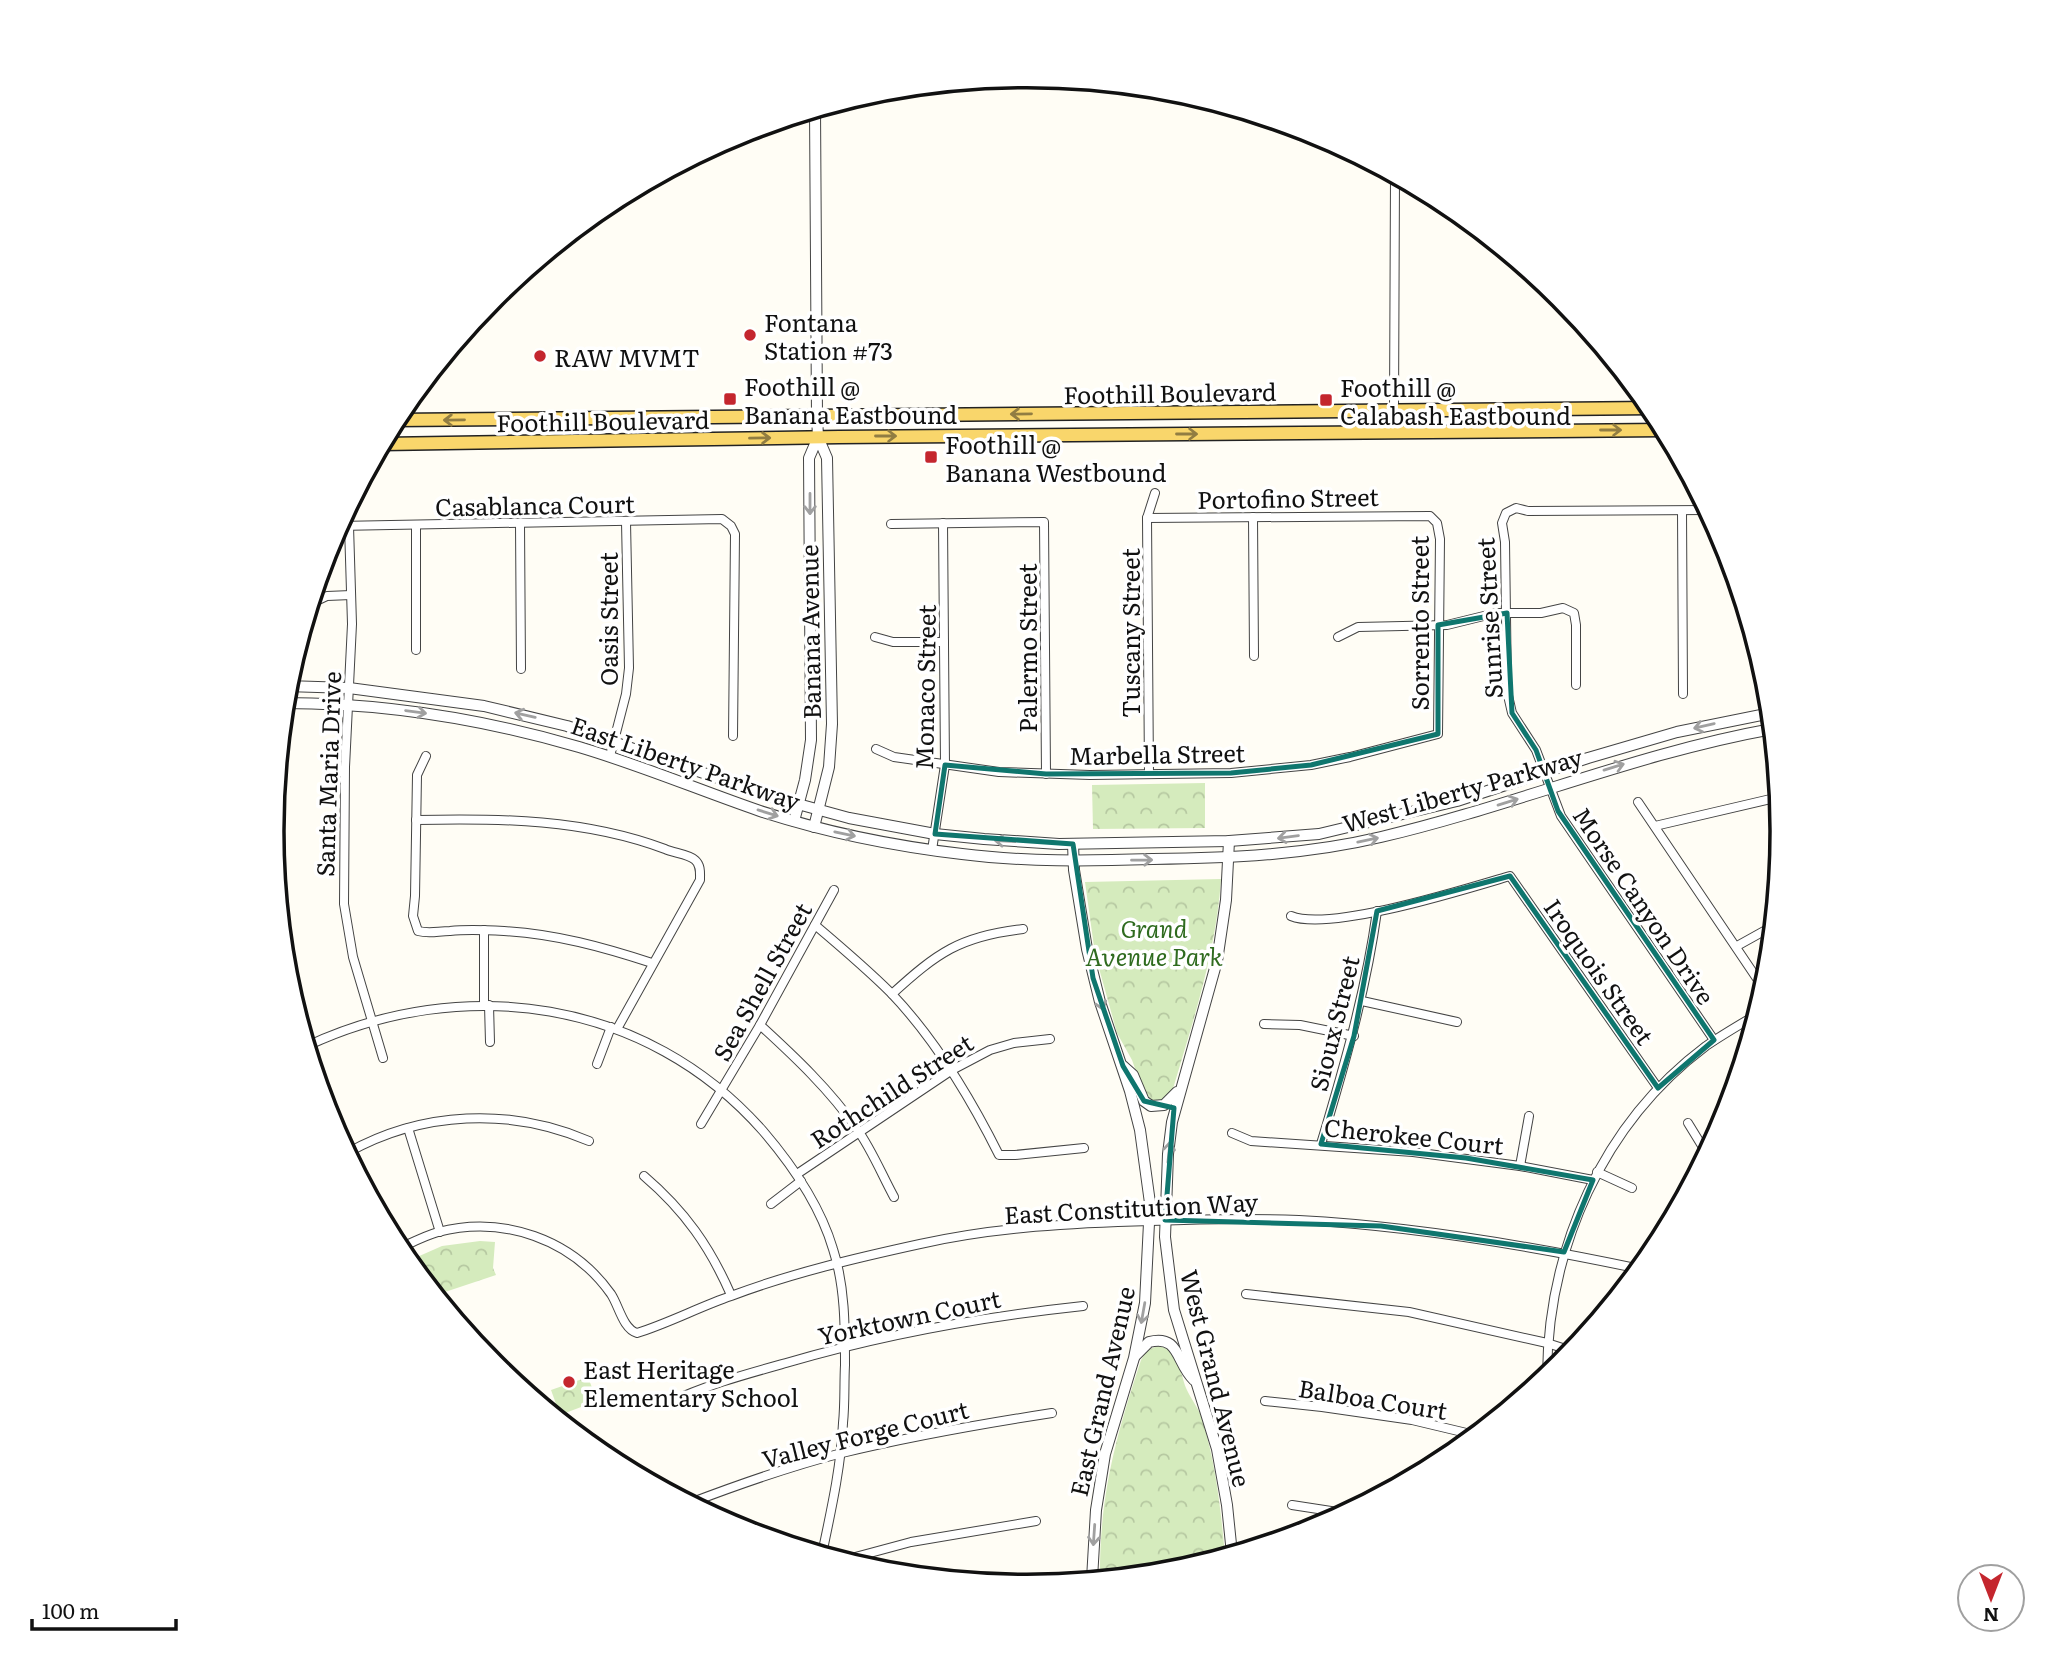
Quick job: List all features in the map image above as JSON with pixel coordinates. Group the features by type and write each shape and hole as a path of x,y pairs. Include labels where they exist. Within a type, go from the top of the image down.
{"main road":[{"name":"Foothill Boulevard","path":"407,421 1638,408"},
{"name":"Foothill Boulevard","path":"393,444 818,437 1652,430"}],"street":[{"name":"Banana Avenue","path":"814,827 829,767 832,711 827,458 818,437 817,416 815,119"},
{"path":"1394,411 1395,185"},
{"name":"Banana Avenue","path":"794,821 805,780 811,740 809,458 818,437"},
{"name":"Tuscany Street","path":"1149,773 1147,518 1155,493"},
{"name":"Sunrise Street","path":"1549,789 1536,750 1512,713 1507,691 1507,613 1502,523 1506,513 1516,508 1528,511 1697,510"},
{"path":"1682,510 1684,694"},
{"name":"Portofino Street","path":"1147,518 1430,516"},
{"name":"Sorrento Street","path":"1430,516 1437,523 1440,539 1438,734"},
{"path":"1253,517 1254,656"},
{"name":"Casablanca Court","path":"350,526 722,519 731,526 735,534 733,736"},
{"name":"Oasis Street","path":"610,756 626,694 629,668 626,522"},
{"name":"Palermo Street","path":"943,523 1044,522 1046,774"},
{"path":"891,524 943,523"},
{"name":"Monaco Street","path":"932,850 945,765 943,523"},
{"path":"520,524 521,669"},
{"path":"416,525 416,650"},
{"name":"Santa Maria Drive","path":"349,528 351,595 345,767 344,904 349,939 383,1058"},
{"path":"321,599 351,595"},
{"path":"1338,637 1358,626 1461,623 1496,613 1541,613 1563,608 1574,612 1576,685"},
{"path":"875,637 893,642 944,642"},
{"name":"East Liberty Parkway","path":"298,686 349,688 484,706 554,722 818,810 935,834 1073,844"},
{"name":"East Liberty Parkway","path":"295,703 403,710 538,735 610,756 814,827 932,850 997,858 1074,861"},
{"name":"West Liberty Parkway","path":"1073,844 1270,839 1341,829 1457,801 1676,732 1761,715"},
{"name":"West Liberty Parkway","path":"1074,861 1229,858 1300,852 1378,838 1675,750 1763,731"},
{"name":"Marbella Street","path":"876,749 894,757 999,772 1231,773 1285,768 1350,757 1438,734"},
{"path":"426,756 417,775 413,916 418,931 428,934 484,930 549,935 591,943 652,963"},
{"name":"Morse Canyon Drive","path":"1549,789 1561,816 1714,1040"},
{"path":"1656,826 1769,799"},
{"path":"1637,802 1656,826 1756,976"},
{"path":"416,820 509,819 598,830 637,839 694,858 700,867 700,880 614,1028 597,1064"},
{"name":"West Grand Avenue","path":"1229,841 1226,900 1217,961 1180,1088 1168,1154 1165,1240 1170,1294 1217,1449 1231,1544"},
{"name":"East Grand Avenue","path":"1073,844 1081,921 1091,968 1123,1066 1143,1145 1150,1200 1145,1303 1134,1358 1105,1454 1096,1510 1093,1570"},
{"name":"Iroquois Street","path":"1377,911 1510,876 1658,1088"},
{"name":"Sea Shell Street","path":"701,1124 760,1025 834,890"},
{"path":"1291,916 1311,920 1377,911"},
{"name":"Sioux Street","path":"1321,1144 1354,1036 1377,911"},
{"path":"815,925 892,994 952,1070 999,1155 1084,1148"},
{"path":"892,994 948,948 973,938 1023,929"},
{"path":"484,930 490,1042"},
{"path":"1737,946 1763,931"},
{"path":"1362,1001 1457,1022"},
{"path":"315,1043 372,1020 416,1010 487,1005 535,1009 614,1028 671,1056 721,1091 749,1116 799,1178 829,1236 837,1264 842,1293 845,1346 844,1423 824,1545"},
{"path":"1547,1361 1555,1290 1564,1252 1595,1176 1625,1129 1658,1088 1714,1040 1745,1021"},
{"path":"1264,1024 1300,1025 1354,1036"},
{"path":"760,1025 797,1059 859,1132 894,1197"},
{"name":"Rothchild Street","path":"771,1204 799,1178 859,1132 952,1070 990,1050 1014,1043 1050,1039"},
{"path":"1123,1066 1133,1075 1144,1101 1151,1106 1164,1105 1180,1088"},
{"path":"1520,1166 1529,1116"},
{"path":"356,1149 382,1136 408,1128 459,1119 501,1118 541,1124 589,1142"},
{"path":"1688,1123 1700,1143"},
{"path":"408,1128 440,1231"},
{"name":"Cherokee Court","path":"1232,1133 1251,1141 1413,1152 1595,1176 1632,1188"},
{"path":"644,1176 667,1196 692,1226 717,1262 731,1296"},
{"name":"East Constitution Way","path":"410,1244 440,1231 467,1227 493,1227 546,1240 592,1271 613,1296 628,1327 637,1333 731,1296 837,1264 923,1243 1013,1230 1165,1220 1299,1220 1451,1234 1564,1252 1628,1266"},
{"path":"1246,1294 1409,1312 1560,1347"},
{"name":"Yorktown Court","path":"666,1405 704,1387 845,1346 926,1328 1083,1306"},
{"path":"1134,1358 1149,1342 1167,1342 1174,1346 1184,1370 1196,1383"},
{"name":"Balboa Court","path":"1265,1401 1322,1406 1412,1420 1461,1433"},
{"name":"Valley Forge Court","path":"702,1499 840,1453 948,1429 1052,1413"},
{"path":"1293,1505 1326,1510"},
{"path":"864,1555 911,1542 1036,1521"}],"highlighted area":[{"path":"1507,613 1512,713 1536,750 1558,811 1714,1040 1658,1088 1510,876 1377,911 1354,1036 1321,1144 1466,1158 1593,1180 1564,1252 1381,1226 1165,1220 1174,1108 1144,1101 1123,1066 1093,978 1073,844 935,834 945,765 1046,774 1231,773 1311,765 1438,734 1438,625"}],"green space":[{"path":"1205,783 1205,828 1093,829 1092,785"},
{"name":"Grand Avenue Park","path":"1221,879 1209,960 1172,1092 1163,1100 1152,1100 1143,1091 1132,1060 1117,1033 1095,954 1085,882"},
{"path":"480,1241 495,1242 493,1268 496,1275 445,1292 419,1256 442,1246"},
{"path":"1158,1346 1175,1356 1186,1388 1202,1417 1215,1471 1224,1546 1172,1559 1100,1570 1102,1521 1111,1467 1124,1415 1141,1360 1147,1350"},
{"path":"588,1377 597,1401 566,1413 556,1405 551,1390"}],"place":[{"name":"Fontana Station #73","path":"750,335"},
{"name":"RAW MVMT","path":"540,356"},
{"name":"Foothill @ Banana Eastbound","path":"730,399"},
{"name":"Foothill @ Calabash Eastbound","path":"1326,400"},
{"name":"Foothill @ Banana Westbound","path":"931,457"},
{"name":"East Heritage Elementary School","path":"569,1382"}]}
